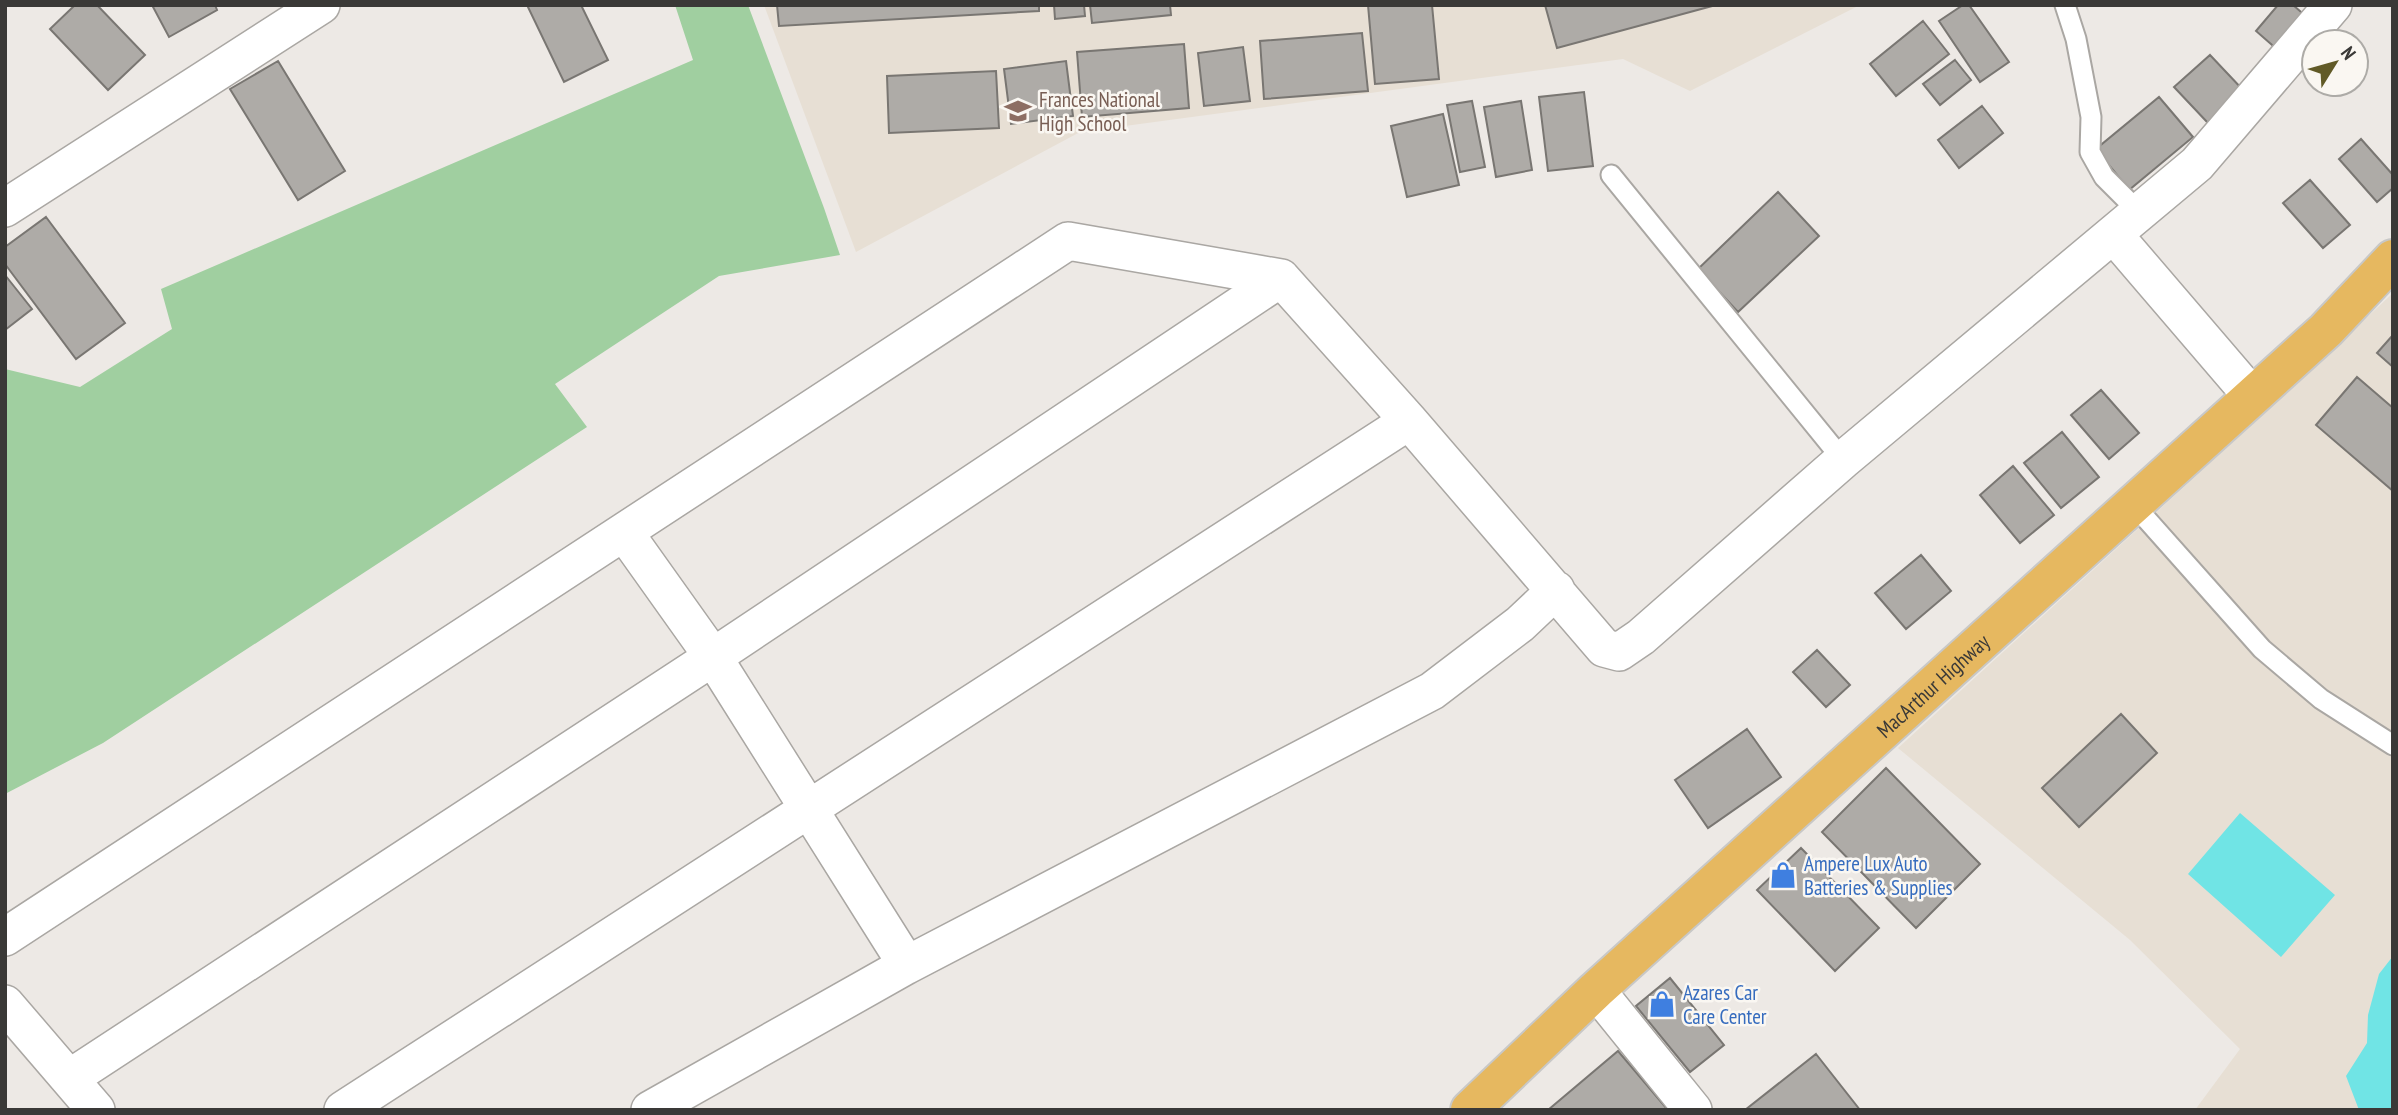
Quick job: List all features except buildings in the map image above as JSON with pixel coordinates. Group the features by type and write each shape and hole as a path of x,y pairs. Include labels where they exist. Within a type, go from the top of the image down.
{"highway":[{"name":"MacArthur Highway","path":"1470,1110 1596,990 2326,330 2393,259"}],"street":[{"path":"5,208 321,5"},
{"path":"5,937 1068,241 1281,278 1409,421 1604,648 1619,652 1641,636 1843,460 2197,164 2333,5"},
{"path":"2127,224 2252,396"},
{"path":"70,1078 713,657 1281,278"},
{"path":"343,1110 1409,421"},
{"path":"624,532 713,657 907,965"},
{"path":"650,1110 907,965 1432,691 1520,624 1556,590"},
{"path":"1596,990 1693,1110"},
{"path":"5,1004 96,1110"}],"lane":[{"path":"2065,5 2076,39 2091,117 2090,152 2127,224"},
{"path":"1611,175 1843,460"},
{"path":"2133,504 2262,649 2321,699 2393,745"}],"shaded area":[{"name":"Frances National High School","path":"764,5 1860,5 1690,91 1623,59 1080,132 856,252"},
{"path":"2393,293 2393,1110 2195,1110 2240,1049 2130,940 1898,748"}],"green space":[{"path":"675,5 748,5 840,255 719,276 555,384 587,427 103,743 5,794 5,369 80,387 172,329 161,289 693,60"}],"water":[{"path":"2240,813 2335,895 2281,957 2188,874"},
{"path":"2393,956 2393,1110 2359,1110 2346,1076 2367,1043 2368,1015 2379,974"}],"place":[{"name":"Frances National High School","path":"1018,111"},
{"name":"Ampere Lux Auto Batteries & Supplies","path":"1783,875"},
{"name":"Azares Car Care Center","path":"1662,1004"}]}
